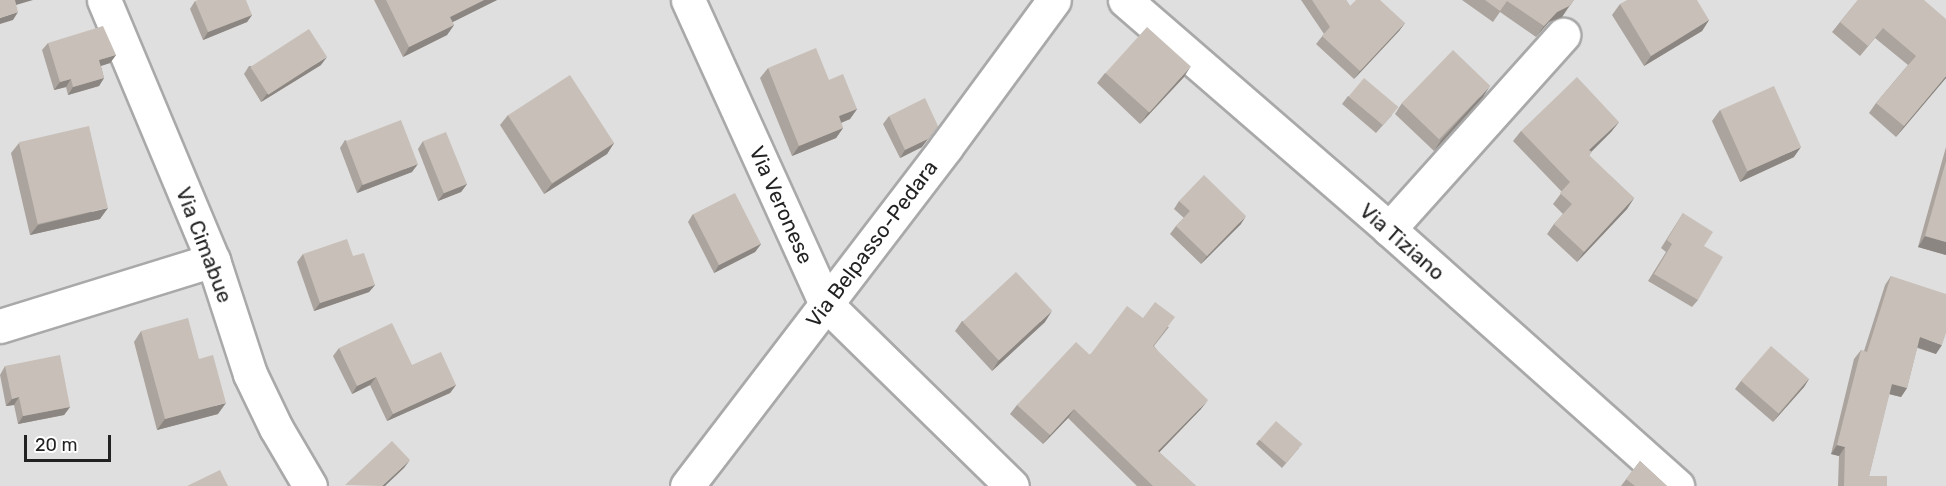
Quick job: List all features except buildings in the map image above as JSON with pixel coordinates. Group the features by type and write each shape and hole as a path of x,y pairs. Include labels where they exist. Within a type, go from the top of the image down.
{"street":[{"name":"Via Cimabue","path":"104,0 213,260 250,374 276,428 310,486"},
{"name":"Via Veronese","path":"688,0 826,304 1012,486"},
{"name":"Via Belpasso-Pedara","path":"687,486 1054,0"},
{"name":"Via Tiziano","path":"1125,0 1389,229 1677,486"},
{"path":"1389,229 1563,35"},
{"path":"0,326 213,260"}],"shaded area":[{"path":"0,0 1946,0 1946,486 0,486"}]}
